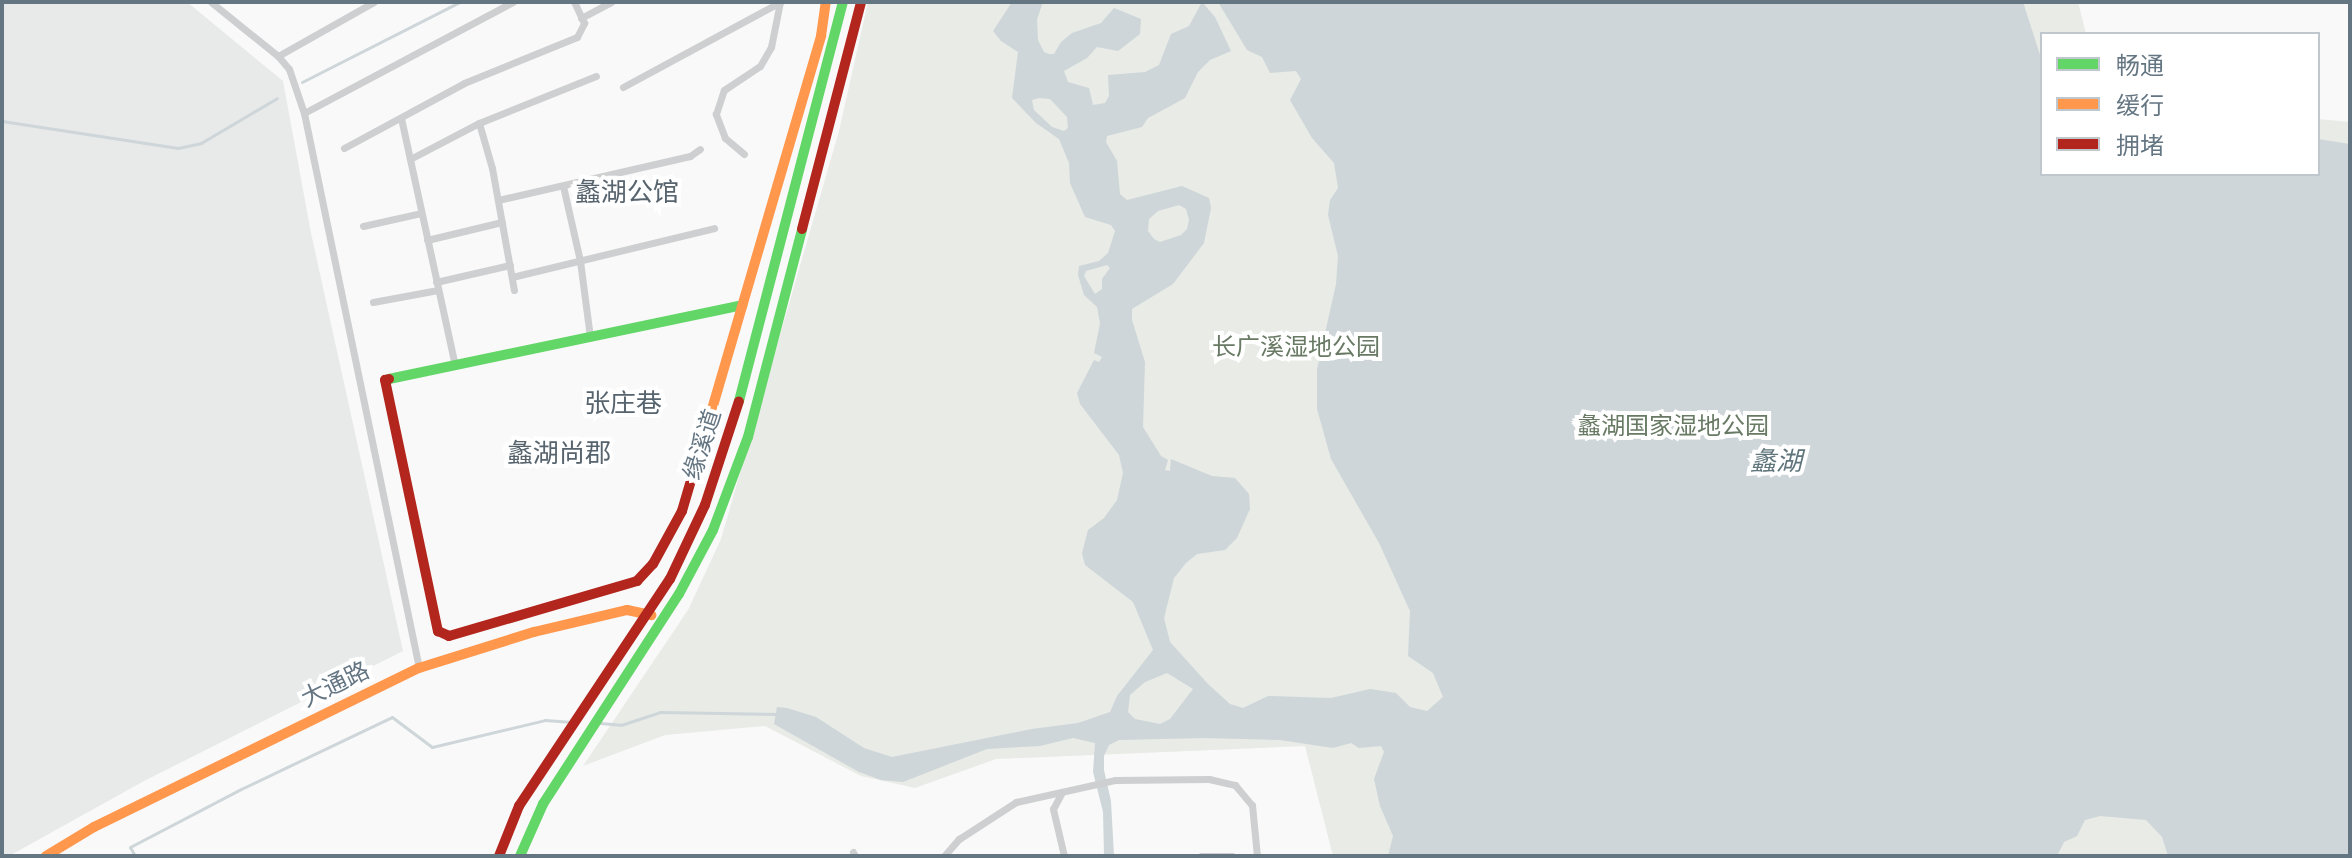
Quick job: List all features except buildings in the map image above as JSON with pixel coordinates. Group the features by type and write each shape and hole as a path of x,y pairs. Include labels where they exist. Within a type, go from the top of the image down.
{"street":[{"path":"211,2 278,56 289,69 304,113 419,668"},
{"path":"278,56 374,2"},
{"path":"304,113 513,2"},
{"path":"344,148 464,83 577,37 584,23 574,2"},
{"path":"581,18 611,2"},
{"path":"623,87 780,2"},
{"path":"744,154 725,138 716,114 724,90 760,66 771,47 780,2"},
{"path":"742,305 385,380 438,631 449,636 637,581 653,564 682,511 821,36 826,2"},
{"name":"缘溪道","path":"499,856 519,806 647,613 688,545 731,434 843,2"},
{"name":"缘溪道","path":"520,856 543,804 663,620 694,570 713,530 748,437 861,2"},
{"path":"410,159 479,123 596,76"},
{"path":"401,118 455,365"},
{"path":"479,123 498,200 514,290"},
{"path":"498,200 690,156 700,149"},
{"path":"563,186 580,261 590,337"},
{"path":"363,226 421,213"},
{"path":"427,240 502,222"},
{"path":"512,277 714,228"},
{"path":"373,302 510,265"},
{"name":"大通路","path":"46,856 94,827 419,668 534,632 627,610 647,613 663,620"},
{"path":"944,856 959,839 1016,802 1108,782 1209,779 1235,785 1252,805 1257,856"},
{"path":"1053,809 1062,792"},
{"path":"1039,797 1053,809 1064,856"},
{"path":"1201,856 1232,856"}],"shaded area":[{"path":"2,2 187,2 283,81 311,233 403,651 144,781 9,856 2,856"}],"green space":[{"name":"蠡湖","path":"868,2 2078,2 2086,32 2040,32 2040,176 2320,176 2320,119 2350,122 2350,856 1333,856 1305,746 996,759 915,788 861,776 765,726 665,735 583,766 688,610 721,539 839,131"}],"water":[{"name":"蠡湖","path":"1012,2 1043,2 1037,19 1038,40 1044,52 1049,54 1054,54 1061,42 1072,33 1101,23 1114,8 1141,19 1140,34 1118,51 1097,47 1087,58 1064,71 1068,82 1089,88 1093,105 1105,103 1109,96 1108,75 1145,72 1159,65 1171,34 1189,26 1202,2 1215,17 1231,51 1210,60 1198,72 1185,98 1148,118 1142,127 1107,136 1106,142 1117,161 1120,194 1127,200 1182,186 1209,198 1211,208 1204,243 1173,284 1132,309 1132,320 1145,362 1143,427 1161,456 1168,460 1165,470 1170,471 1171,459 1212,476 1235,478 1249,494 1250,509 1237,538 1225,550 1197,554 1186,563 1174,578 1164,618 1170,642 1230,704 1243,708 1268,696 1331,698 1370,689 1396,693 1410,707 1427,711 1443,697 1433,673 1408,656 1410,611 1379,543 1331,459 1317,409 1317,369 1336,284 1338,256 1328,215 1330,200 1338,188 1334,163 1312,138 1290,100 1301,79 1296,71 1270,73 1262,57 1247,50 1218,2 2023,2 2040,55 2040,176 2320,176 2320,139 2350,144 2350,856 2168,856 2162,837 2146,820 2100,816 2085,820 2077,836 2064,842 2057,856 1388,856 1393,836 1380,806 1374,779 1384,752 1381,746 1359,748 1351,743 1333,748 1280,740 1205,738 1119,740 1109,745 1104,756 1104,770 1111,801 1114,856 1104,856 1103,812 1093,772 1095,743 1073,738 1040,746 987,749 903,782 881,780 859,772 774,724 777,707 787,708 816,717 864,748 892,757 1078,723 1110,712 1117,696 1153,650 1133,602 1085,565 1082,553 1088,530 1104,518 1117,500 1123,473 1119,455 1080,404 1077,393 1094,360 1099,362 1102,357 1094,353 1100,323 1097,307 1084,295 1078,275 1079,266 1099,261 1108,253 1115,231 1111,225 1085,217 1070,183 1069,163 1059,139 1036,123 1012,98 1018,52 1001,41 993,31","holes":["1050,99 1067,117 1068,128 1064,131 1052,127 1034,110 1032,100","1179,205 1186,209 1189,220 1187,229 1181,235 1160,242 1154,239 1148,231 1149,219 1158,211","1107,265 1110,268 1102,279 1102,289 1095,294 1084,276 1086,271","1167,673 1193,689 1170,719 1160,724 1135,719 1128,712 1130,695 1145,682"]}],"waterway":[{"path":"302,82 460,2"},
{"path":"2,121 178,148 201,143 277,98"},
{"path":"600,723 621,725 660,712 778,714"},
{"path":"135,856 130,847 241,789 392,717 432,747 545,720 572,722"}],"traffic: fast":[{"path":"739,401 843,2"},
{"path":"520,856 543,804 679,594 713,530 748,437 802,229"},
{"path":"389,379 742,305"}],"traffic: slow":[{"path":"710,416 821,36 826,2"},
{"path":"46,856 94,827 419,668 534,632 627,610 651,615"}],"traffic: jam":[{"path":"802,229 861,2"},
{"path":"389,379 385,380 438,631 449,636 637,581 653,564 682,511 710,416"},
{"path":"499,856 519,806 670,579 705,505 739,401"}],"district":[{"name":"蠡湖公馆","path":"627,194"},
{"name":"张庄巷","path":"623,405"},
{"name":"蠡湖尚郡","path":"559,455"}],"park label":[{"name":"长广溪湿地公园","path":"1296,349"},
{"name":"蠡湖国家湿地公园","path":"1673,428"}]}
